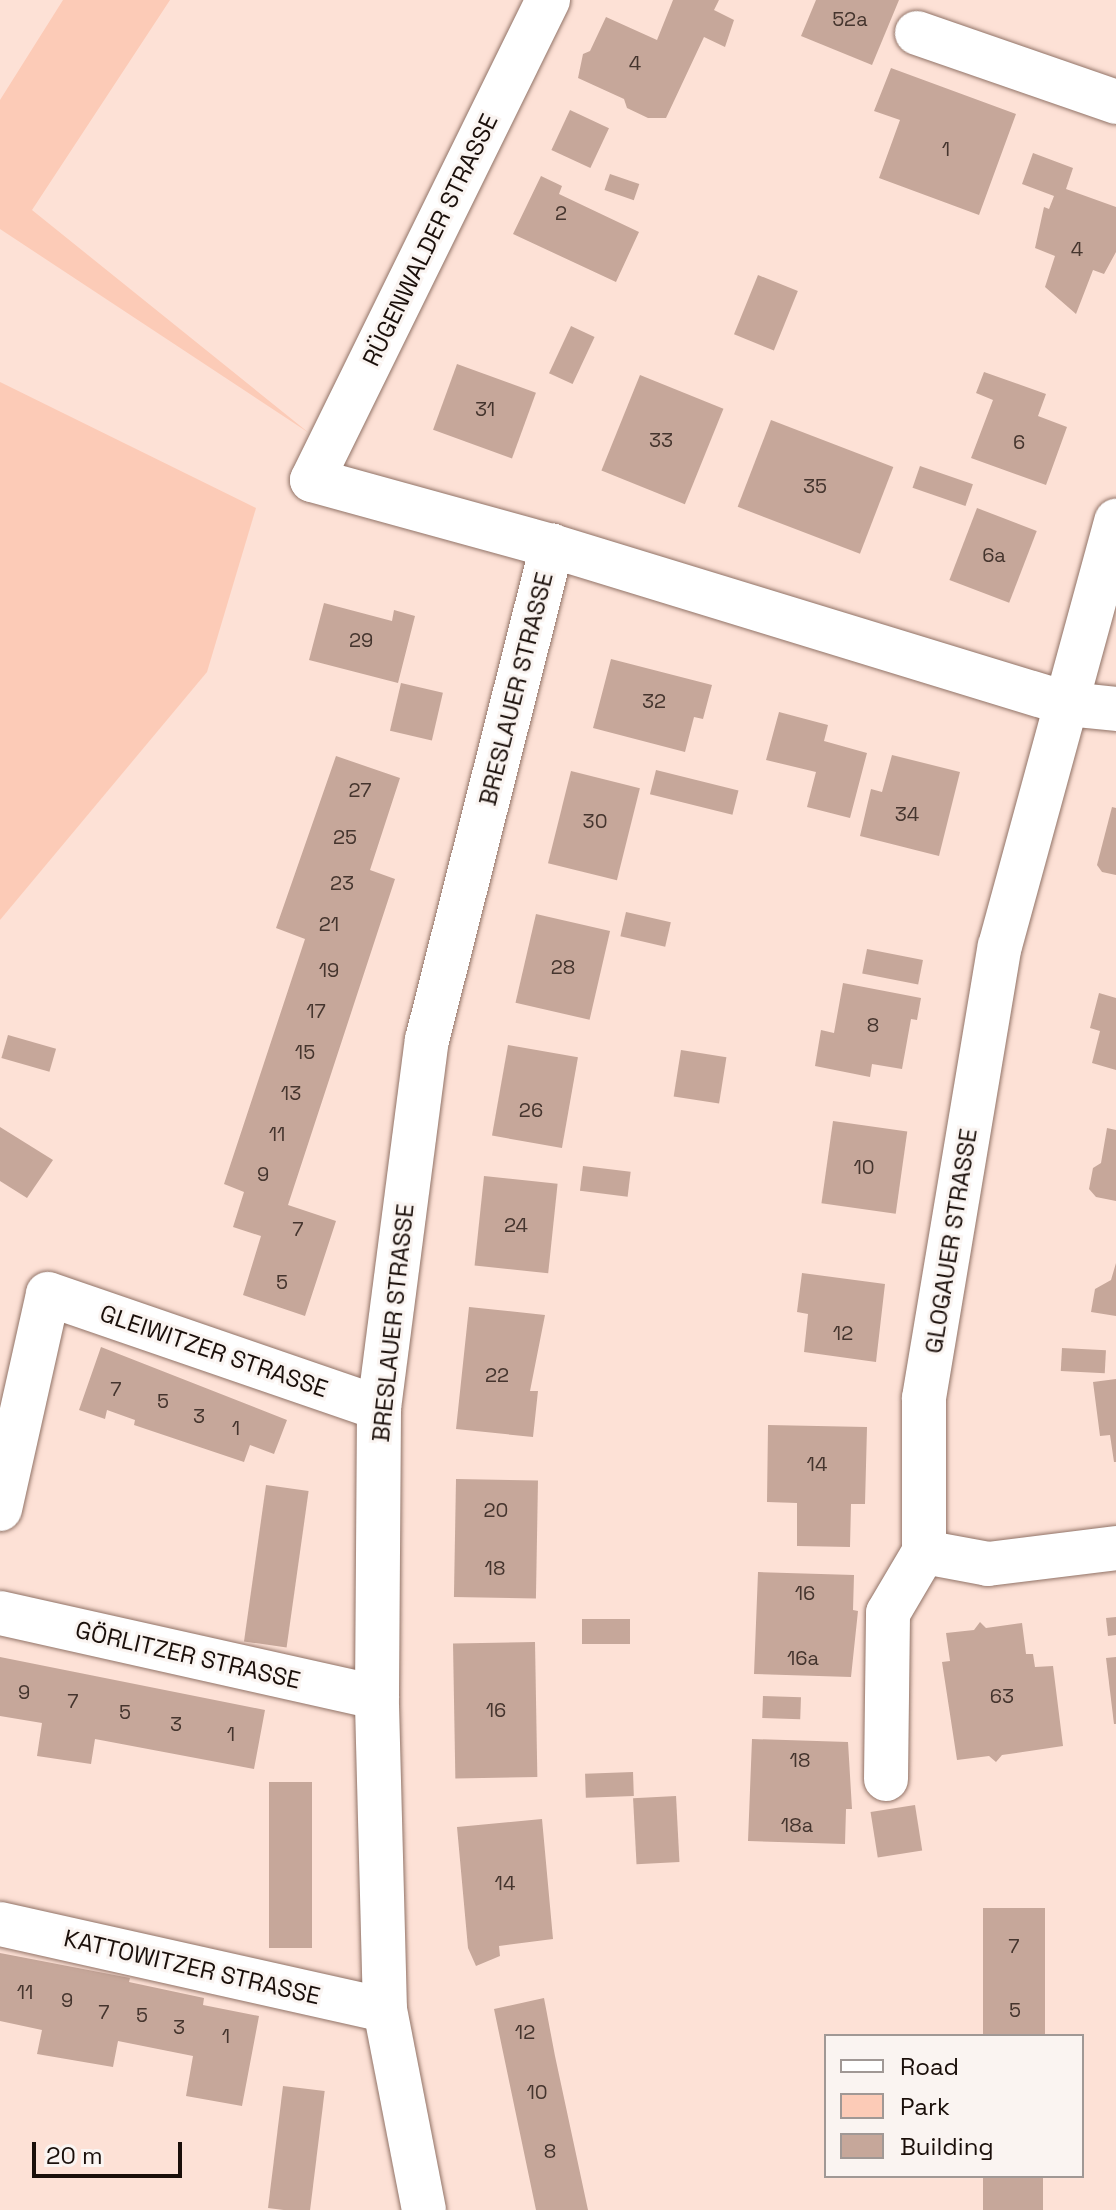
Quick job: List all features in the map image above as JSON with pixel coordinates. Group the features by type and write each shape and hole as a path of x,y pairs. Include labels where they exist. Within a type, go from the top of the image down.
{"street":[{"name":"RÜGENWALDER STRASSE","path":"312,480 548,0"},
{"path":"917,33 1116,102"},
{"name":"BRESLAUER STRASSE","path":"312,480 552,546 1068,704"},
{"name":"GLOGAUER STRASSE","path":"924,1552 924,1398 1000,946 1116,521"},
{"name":"BRESLAUER STRASSE","path":"424,2210 385,2010 377,1697 379,1408 427,1040 552,546"},
{"path":"1068,704 1116,709"},
{"name":"GLEIWITZER STRASSE","path":"0,1509 48,1294 379,1408"},
{"path":"886,1779 888,1613 924,1552 988,1564 1116,1548"},
{"name":"GÖRLITZER STRASSE","path":"0,1613 377,1697"},
{"name":"KATTOWITZER STRASSE","path":"0,1924 385,2010"}],"green space":[{"path":"63,0 170,0 32,210 309,433 0,229 0,100"},
{"path":"0,382 256,508 207,672 0,920"}],"building":[{"path":"673,0 719,0 714,10 734,20 725,47 704,37 666,118 648,118 627,108 624,99 578,78 583,54 590,51 606,17 657,40"},
{"path":"816,0 899,0 872,65 801,36"},
{"path":"891,68 1016,114 979,215 879,178 900,120 874,111"},
{"path":"570,110 609,128 590,168 551,150"},
{"path":"1033,153 1073,168 1066,189 1116,207 1116,252 1104,274 1093,270 1076,314 1045,287 1055,256 1035,248 1044,207 1049,209 1054,196 1022,184"},
{"path":"610,174 639,184 634,200 604,190"},
{"path":"541,176 562,186 559,194 639,232 616,282 513,234"},
{"path":"758,275 798,291 774,350 734,334"},
{"path":"571,326 595,337 573,384 549,373"},
{"path":"457,364 536,393 512,459 433,430"},
{"path":"984,372 1046,394 1038,416 1067,427 1046,485 971,458 993,400 976,393"},
{"path":"640,375 723,409 685,504 601,470"},
{"path":"771,420 893,467 860,554 738,507"},
{"path":"920,466 973,484 965,506 913,488"},
{"path":"977,508 1037,531 1009,603 949,580"},
{"path":"324,603 392,621 394,610 415,616 398,683 309,660"},
{"path":"611,659 712,685 703,719 694,717 685,752 593,728"},
{"path":"401,683 443,693 432,740 390,731"},
{"path":"779,712 828,725 824,741 867,753 850,818 807,807 816,772 766,760"},
{"path":"892,755 960,772 939,856 860,836 871,789 882,792"},
{"path":"336,756 400,778 370,870 395,879 288,1205 336,1221 305,1316 243,1295 261,1236 233,1227 244,1192 224,1184 305,939 276,928"},
{"path":"656,770 738,791 732,815 650,794"},
{"path":"571,771 640,788 617,880 548,863"},
{"path":"1112,807 1116,808 1116,875 1102,872 1097,865"},
{"path":"626,912 671,922 665,947 620,936"},
{"path":"536,914 610,931 590,1020 516,1003"},
{"path":"867,949 923,960 918,984 862,974"},
{"path":"843,983 921,998 917,1020 911,1019 902,1069 872,1064 870,1077 815,1066 821,1030 834,1033"},
{"path":"1099,993 1116,998 1116,1070 1092,1063 1100,1031 1090,1028"},
{"path":"8,1035 56,1049 49,1072 1,1058"},
{"path":"508,1045 578,1057 562,1148 492,1136"},
{"path":"681,1050 726,1057 719,1104 674,1096"},
{"path":"833,1121 907,1131 896,1214 821,1203"},
{"path":"0,1127 53,1160 27,1198 0,1181"},
{"path":"1107,1128 1116,1130 1116,1201 1096,1197 1089,1189 1093,1168 1101,1163"},
{"path":"583,1166 631,1172 628,1197 580,1191"},
{"path":"484,1176 558,1184 548,1273 475,1266"},
{"path":"1116,1263 1116,1316 1091,1312 1095,1289 1111,1280"},
{"path":"802,1273 885,1284 876,1362 804,1352 808,1314 797,1312"},
{"path":"469,1307 545,1315 530,1391 538,1391 533,1437 456,1429"},
{"path":"101,1347 287,1420 274,1454 250,1445 244,1462 134,1425 135,1420 107,1410 105,1419 79,1410"},
{"path":"1062,1348 1106,1350 1105,1373 1061,1371"},
{"path":"1116,1379 1114,1462 1110,1435 1100,1436 1093,1382"},
{"path":"768,1425 867,1427 865,1504 851,1504 850,1547 797,1546 797,1503 767,1502"},
{"path":"456,1479 538,1480 536,1598 454,1597"},
{"path":"266,1485 309,1491 287,1647 244,1641"},
{"path":"758,1572 854,1575 853,1610 858,1611 851,1677 754,1674"},
{"path":"1116,1617 1116,1635 1108,1636 1106,1618"},
{"path":"582,1619 630,1619 630,1644 582,1644"},
{"path":"980,1622 986,1628 1022,1623 1026,1654 1033,1654 1035,1667 1053,1666 1063,1746 1002,1755 996,1762 989,1756 957,1760 942,1662 950,1661 946,1633 974,1630"},
{"path":"535,1642 537,1777 455,1778 453,1643"},
{"path":"0,1657 265,1710 254,1769 95,1739 91,1764 37,1756 42,1723 0,1716"},
{"path":"1116,1657 1116,1724 1114,1724 1106,1658"},
{"path":"763,1696 801,1697 800,1719 762,1718"},
{"path":"752,1739 848,1742 852,1809 846,1809 845,1844 748,1841"},
{"path":"633,1772 634,1796 586,1798 585,1774"},
{"path":"269,1782 312,1782 312,1948 269,1948"},
{"path":"676,1796 679,1862 637,1864 633,1798"},
{"path":"915,1805 922,1850 878,1857 871,1812"},
{"path":"542,1819 553,1939 499,1946 500,1956 476,1966 468,1948 457,1827"},
{"path":"983,1908 1045,1908 1045,2034 983,2034"},
{"path":"0,1953 130,1978 129,1982 204,1998 203,2005 259,2016 242,2106 186,2096 193,2056 118,2041 113,2067 37,2054 42,2030 0,2021"},
{"path":"544,1998 588,2210 536,2210 494,2009"},
{"path":"283,2086 325,2091 310,2210 268,2208"},
{"path":"983,2178 1043,2178 1043,2210 983,2210"}]}
